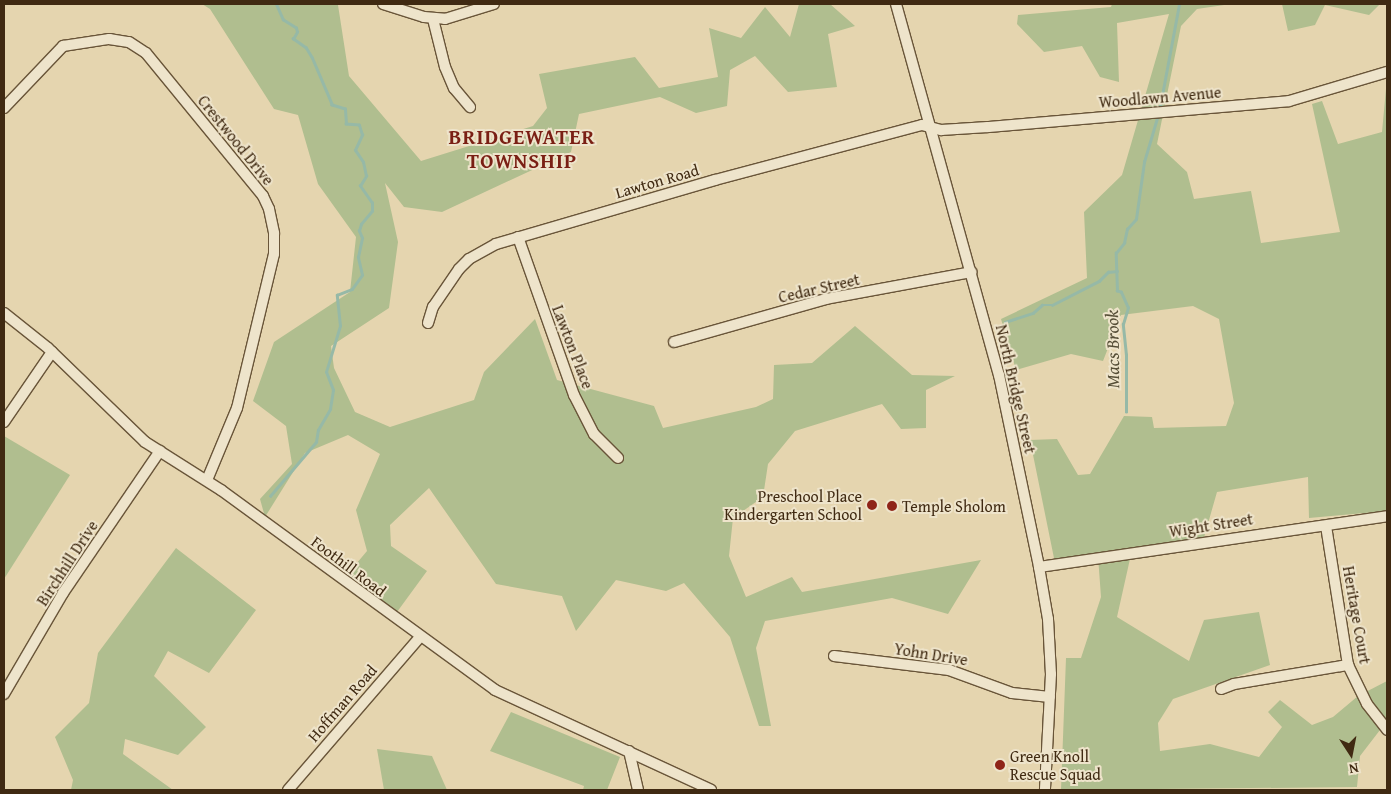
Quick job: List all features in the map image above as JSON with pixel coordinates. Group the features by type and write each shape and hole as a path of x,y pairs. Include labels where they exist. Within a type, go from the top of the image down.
{"street":[{"path":"383,4 433,19 458,17 494,4"},
{"name":"North Bridge Street","path":"896,4 972,272 1010,422 1039,567 1050,647 1050,697 1045,790"},
{"path":"433,19 445,67 454,88 470,107"},
{"name":"Crestwood Drive","path":"4,108 63,46 109,38 129,42 146,53 263,196 274,234 274,254 237,408 207,480"},
{"name":"Woodlawn Avenue","path":"932,128 988,127 1289,100 1387,72"},
{"name":"Lawton Road","path":"428,323 433,307 459,269 483,251 518,237 922,125 932,128"},
{"name":"Lawton Place","path":"518,237 574,395 594,434 618,458"},
{"name":"Cedar Street","path":"674,342 826,299 972,272"},
{"name":"Foothill Road","path":"4,313 52,352 131,431 207,480 420,638 495,690 710,790"},
{"path":"4,422 52,352"},
{"name":"Birchhill Drive","path":"4,694 63,593 160,451"},
{"name":"Wight Street","path":"1039,567 1387,516"},
{"name":"Heritage Court","path":"1326,526 1348,665 1367,704 1387,730"},
{"name":"Hoffman Road","path":"288,790 420,638"},
{"name":"Yohn Drive","path":"834,656 956,671 1012,693 1050,697"},
{"path":"1221,690 1234,684 1348,665"},
{"path":"629,751 638,790"}],"green space":[{"path":"202,4 338,5 349,76 421,161 533,126 547,108 539,74 635,57 659,88 718,77 709,28 741,38 765,7 790,37 799,4 830,4 855,26 828,34 837,87 788,92 755,56 730,70 727,106 696,113 660,97 579,114 571,152 442,212 404,207 385,183 398,242 389,308 331,346 334,368 355,412 390,427 474,400 484,372 535,319 557,380 654,406 663,428 756,407 773,399 774,365 812,363 855,326 912,375 955,376 926,390 926,428 901,429 882,404 795,431 768,464 763,497 733,518 729,556 746,597 792,577 802,592 981,560 948,614 892,598 765,621 756,648 771,726 759,726 730,637 684,583 666,591 616,580 576,631 562,596 496,584 429,488 390,525 391,546 427,571 397,612 346,576 367,551 356,510 380,454 348,435 305,453 265,517 260,499 292,464 286,426 253,401 274,342 350,292 356,237 318,184 298,115 274,109 210,9"},
{"path":"1112,4 1231,4 1197,9 1181,26 1157,144 1187,172 1194,199 1251,191 1261,243 1340,232 1312,104 1322,101 1338,144 1382,132 1387,78 1387,511 1309,518 1308,477 1217,492 1203,541 1132,550 1117,617 1189,661 1204,620 1259,612 1270,665 1173,699 1158,723 1160,751 1210,744 1259,757 1282,727 1268,712 1280,700 1312,725 1333,717 1358,696 1387,681 1387,728 1380,730 1360,756 1357,787 1061,790 1066,658 1081,658 1101,597 1098,556 1055,563 1030,440 1057,439 1078,475 1090,474 1124,416 1152,417 1154,428 1226,426 1234,403 1219,319 1193,306 1121,315 1103,361 1071,354 1016,370 1001,319 1087,278 1084,212 1122,175 1169,14 1117,23 1119,82 1100,77 1082,46 1044,52 1017,24 1018,15 1111,7"},
{"path":"1282,4 1380,4 1369,15 1325,5 1315,25 1288,31"},
{"path":"4,436 70,475 4,579"},
{"path":"176,548 256,610 209,673 168,651 154,676 206,727 178,755 125,739 123,754 173,790 71,790 73,780 55,737 89,703 98,653"},
{"path":"511,712 620,757 607,790 583,790 584,786 490,751"},
{"path":"377,749 432,756 447,790 384,790"}],"waterway":[{"path":"270,496 316,442 318,430 330,409 333,390 326,372 340,326 337,295 352,289 362,275 358,257 362,238 359,231 361,224 372,211 372,203 360,186 366,176 363,162 355,150 362,135 359,125 346,124 345,109 332,105 312,58 306,48 293,39 297,32 296,28 283,20 276,4"},
{"name":"Macs Brook","path":"1160,106 1179,4"},
{"name":"Macs Brook","path":"1126,412 1126,355 1123,324 1128,308 1121,292 1117,291 1116,253 1124,243 1127,229 1136,219 1144,162 1157,118"},
{"path":"1005,322 1033,313 1042,305 1052,305 1099,281 1108,272 1117,271"}],"place":[{"name":"Preschool Place Kindergarten School","path":"872,505"},
{"name":"Temple Sholom","path":"892,506"},
{"name":"Green Knoll Rescue Squad","path":"1000,765"}],"district":[{"name":"BRIDGEWATER TOWNSHIP","path":"522,149"}]}
